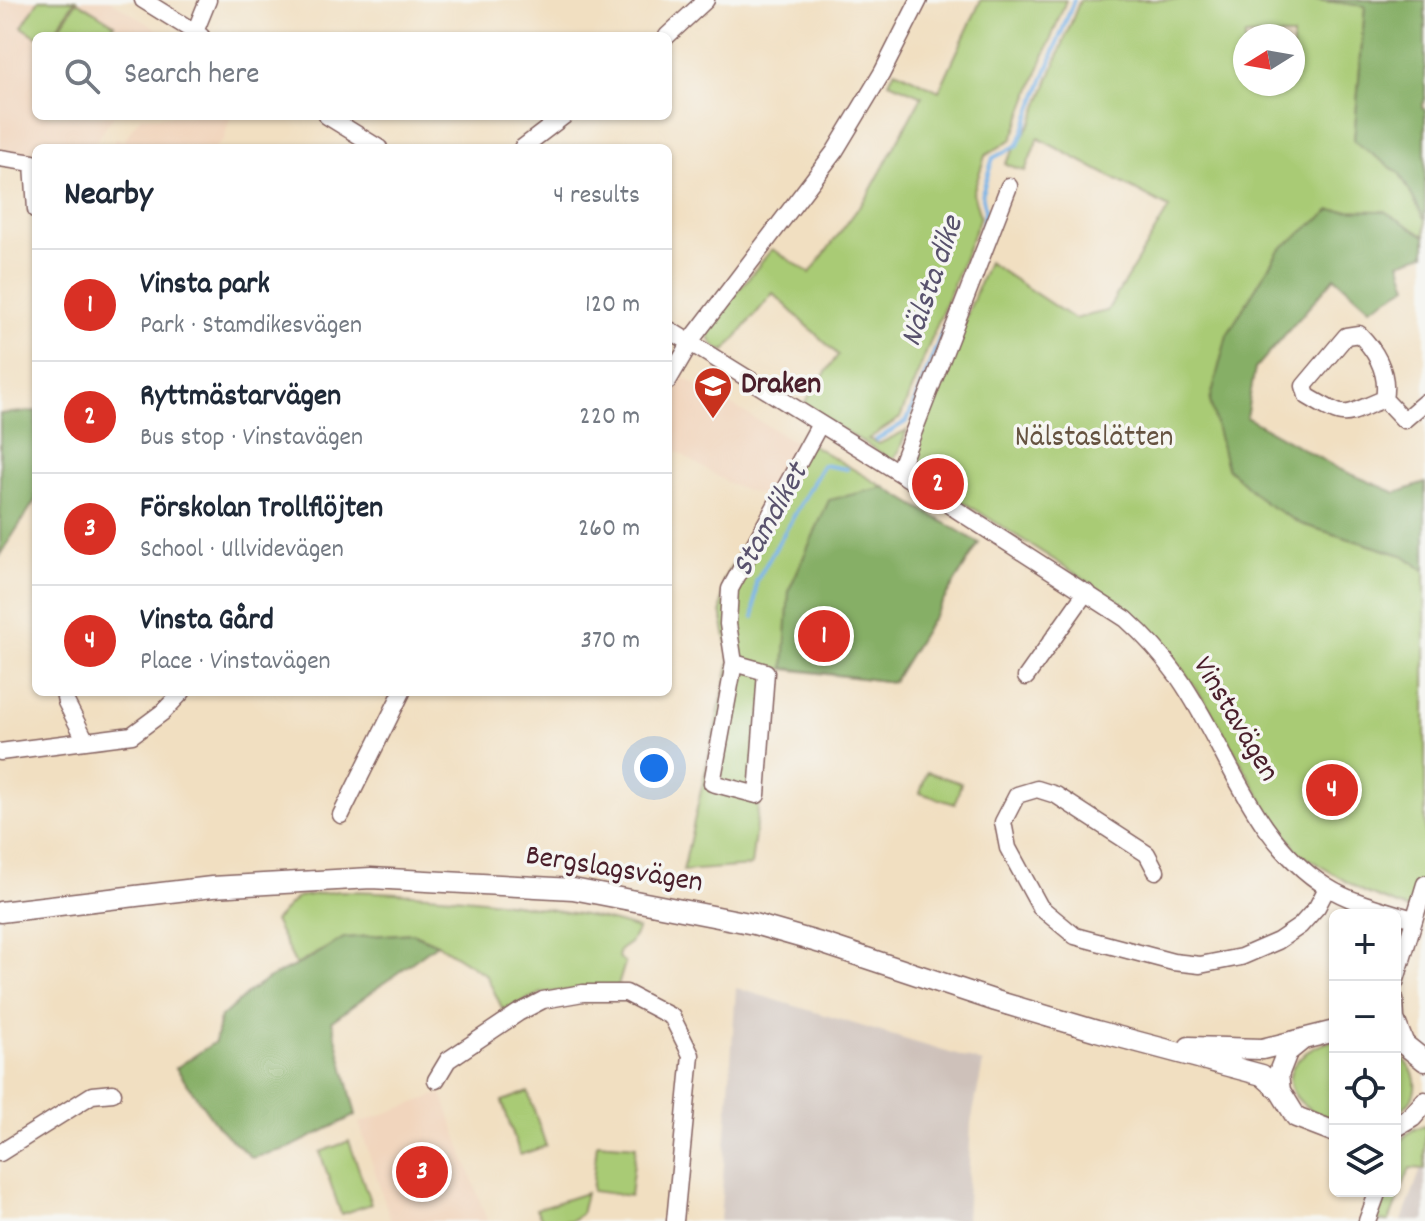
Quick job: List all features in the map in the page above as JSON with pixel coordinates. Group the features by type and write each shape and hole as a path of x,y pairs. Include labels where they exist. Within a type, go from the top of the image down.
{"main road":[{"name":"Bergslagsvägen","path":"0,912 212,887 371,878 573,889 754,924 996,1001 1262,1075 1280,1091 1296,1117 1329,1130"},
{"name":"Bergslagsvägen","path":"1155,1046 1262,1049 1329,1032"},
{"path":"1280,1091 1278,1075 1282,1062 1287,1052 1303,1039"},
{"path":"1401,1041 1425,1061"}],"street":[{"path":"143,0 195,32"},
{"path":"199,32 208,0"},
{"path":"671,32 706,0"},
{"path":"672,374 690,343 835,151 882,73 919,0"},
{"path":"334,120 372,144"},
{"path":"527,144 559,120"},
{"path":"4,158 32,163"},
{"path":"898,472 1009,186"},
{"name":"Vinstavägen","path":"672,332 1126,619 1180,679 1271,837 1293,861 1327,888 1413,919"},
{"path":"1359,334 1384,369 1387,385 1384,399 1348,414 1336,414 1307,396 1304,386 1346,336 1359,334"},
{"path":"1384,399 1404,420 1425,402"},
{"path":"734,663 766,672 757,795 712,783 734,663 728,624 730,589 820,424"},
{"path":"1026,677 1086,592"},
{"path":"65,696 86,741"},
{"path":"0,752 132,735 163,712 178,696"},
{"path":"341,815 400,696"},
{"path":"1156,871 1147,854 1056,795 1037,789 1017,795 1003,822 1008,848 1040,907 1075,936 1173,962 1200,965 1241,957 1278,941 1300,926 1317,907 1327,888"},
{"path":"1396,981 1425,884"},
{"path":"436,1080 448,1060 543,1000 583,993 626,993 672,1017 691,1055 675,1221"},
{"path":"0,1153 92,1095 113,1093"},
{"path":"1367,1221 1376,1197"}],"shaded area":[{"path":"0,0 109,0 161,32 32,32 32,120 111,120 92,144 32,144 32,153 0,155"},
{"path":"138,120 230,120 219,144 112,144 117,138 123,142"},
{"name":"Draken","path":"679,375 799,444 768,498 730,484 672,448 672,388"},
{"path":"736,988 983,1063 971,1123 966,1221 720,1221"},
{"path":"442,1093 487,1221 391,1221 359,1123"},
{"path":"1421,1169 1425,1169 1425,1221 1402,1221"}],"green space":[{"path":"39,0 75,0 55,32 32,33 22,27"},
{"path":"981,0 1066,0 1012,139 985,156 973,193 980,217 900,418 868,439 879,444 907,430 892,460 803,405 838,355 773,293 725,351 712,343 709,327 772,249 810,273 868,195 922,96 889,82 895,70 939,91"},
{"name":"Nälstaslätten","path":"1080,0 1318,0 1365,6 1354,141 1425,179 1425,236 1384,211 1210,402 1301,524 1405,556 1425,571 1425,916 1364,892 1299,853 1264,803 1212,712 1164,643 1117,600 907,466 988,262 1074,319 1107,311 1169,208 1038,138 1025,171 1005,164 1033,120"},
{"path":"1318,0 1425,0 1425,98 1422,108 1425,110 1425,220 1400,174 1354,141 1365,6"},
{"path":"77,1 114,24 109,32 57,32"},
{"path":"1331,210 1384,211 1425,236 1425,254 1400,262 1408,286 1370,308 1335,277 1255,369 1246,417 1339,469 1396,493 1425,483 1425,571 1405,556 1301,524 1265,503 1227,468 1210,401 1227,335 1279,250"},
{"path":"32,411 32,505 0,555 0,414"},
{"path":"802,439 979,543 893,682 775,668 751,866 683,871 730,661 721,611 724,579"},
{"path":"884,487 979,543 893,682 784,668 789,590 829,500"},
{"path":"927,772 961,783 955,804 920,793"},
{"path":"338,891 490,901 578,914 638,929 630,943 620,950 618,957 625,963 618,986 542,993 503,1010 486,975 437,944 412,933 344,938 296,965 274,921 297,897"},
{"path":"412,933 437,944 332,1021 356,1115 289,1148 252,1158 218,1127 176,1068 215,1042 220,1018 271,977 344,938"},
{"path":"1329,1042 1329,1118 1301,1103 1290,1080 1292,1068 1315,1047"},
{"path":"1401,1056 1409,1066 1415,1083 1415,1091 1401,1110"},
{"path":"528,1092 546,1146 520,1155 502,1101"},
{"path":"1425,1125 1425,1169 1410,1168 1401,1191 1401,1142"},
{"path":"349,1141 371,1204 341,1214 320,1152"},
{"path":"597,1143 636,1146 630,1196 592,1191"},
{"path":"586,1193 581,1214 570,1221 542,1219 536,1209"},
{"path":"1386,1197 1399,1197 1389,1221 1377,1221"}],"waterway":[{"name":"Nälsta dike","path":"876,440 907,421 982,231 985,210 982,193 993,158 1018,145 1074,0"},
{"name":"Stamdiket","path":"754,617 756,582 823,465 847,469"}],"place":[{"name":"Draken","path":"713,420"},
{"name":"Ryttmästarvägen","path":"938,484"},
{"name":"Vinsta park","path":"824,636"},
{"name":"Vinsta Gård","path":"1332,790"},
{"name":"Förskolan Trollflöjten","path":"422,1172"}]}
